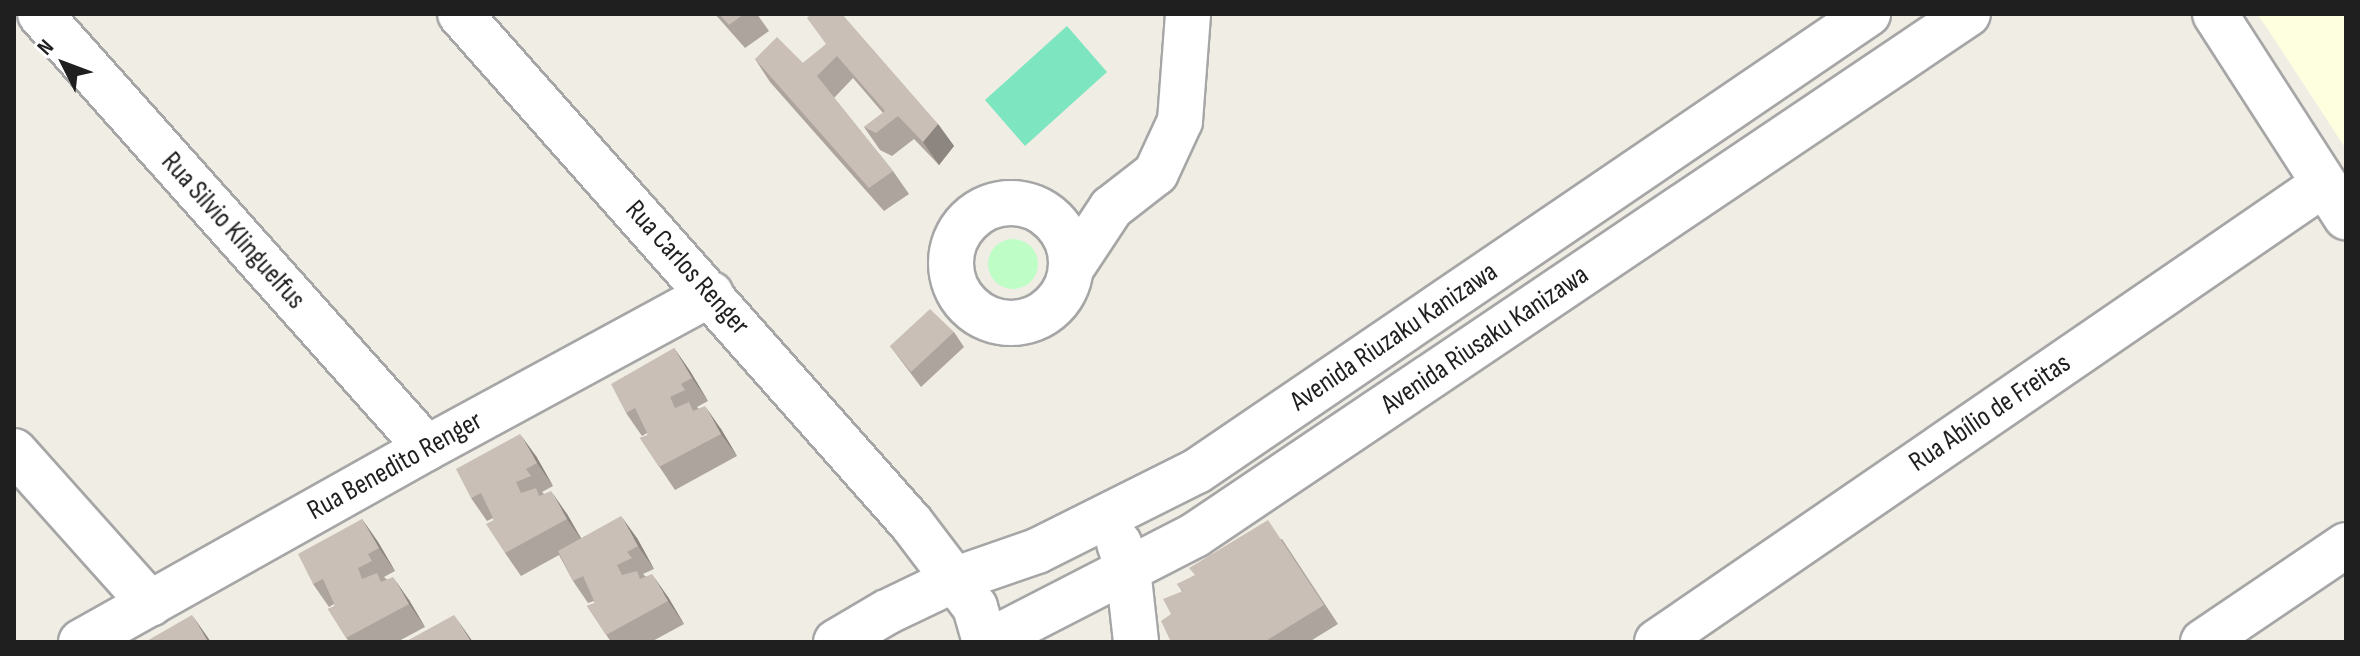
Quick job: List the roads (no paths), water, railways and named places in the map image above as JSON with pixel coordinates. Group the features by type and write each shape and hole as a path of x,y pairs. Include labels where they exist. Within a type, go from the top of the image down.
{"street":[{"name":"Rua Silvio Klinguelfus","path":"40,14 427,448"},
{"name":"Rua Carlos Renger","path":"460,14 711,294 912,524 956,579"},
{"path":"1072,267 1070,247 1062,229 1048,215 1030,205 1010,203 990,206 972,216 960,231 952,250 951,270 956,289 967,306 983,318 1002,324 1022,324 1041,316 1057,304 1067,286 1072,267 1111,208 1156,173 1180,121 1188,14"},
{"name":"Avenida Riuzaku Kanizawa","path":"956,579 1037,551 1197,471 1868,14"},
{"name":"Avenida Riusaku Kanizawa","path":"986,642 1195,535 1968,14"},
{"path":"2215,14 2335,200"},
{"name":"Rua Abílio de Freitas","path":"1657,642 2335,200"},
{"path":"1048,215 1111,208"},
{"name":"Rua Benedito Renger","path":"81,642 427,448 711,294"},
{"path":"14,451 151,604"},
{"path":"887,612 911,570 912,524"},
{"path":"1121,642 1072,564 1069,550 1084,528 1117,539 1128,569 1136,642"},
{"path":"2203,642 2346,545"},
{"path":"836,642 887,612 956,579 975,607 986,642"}]}
